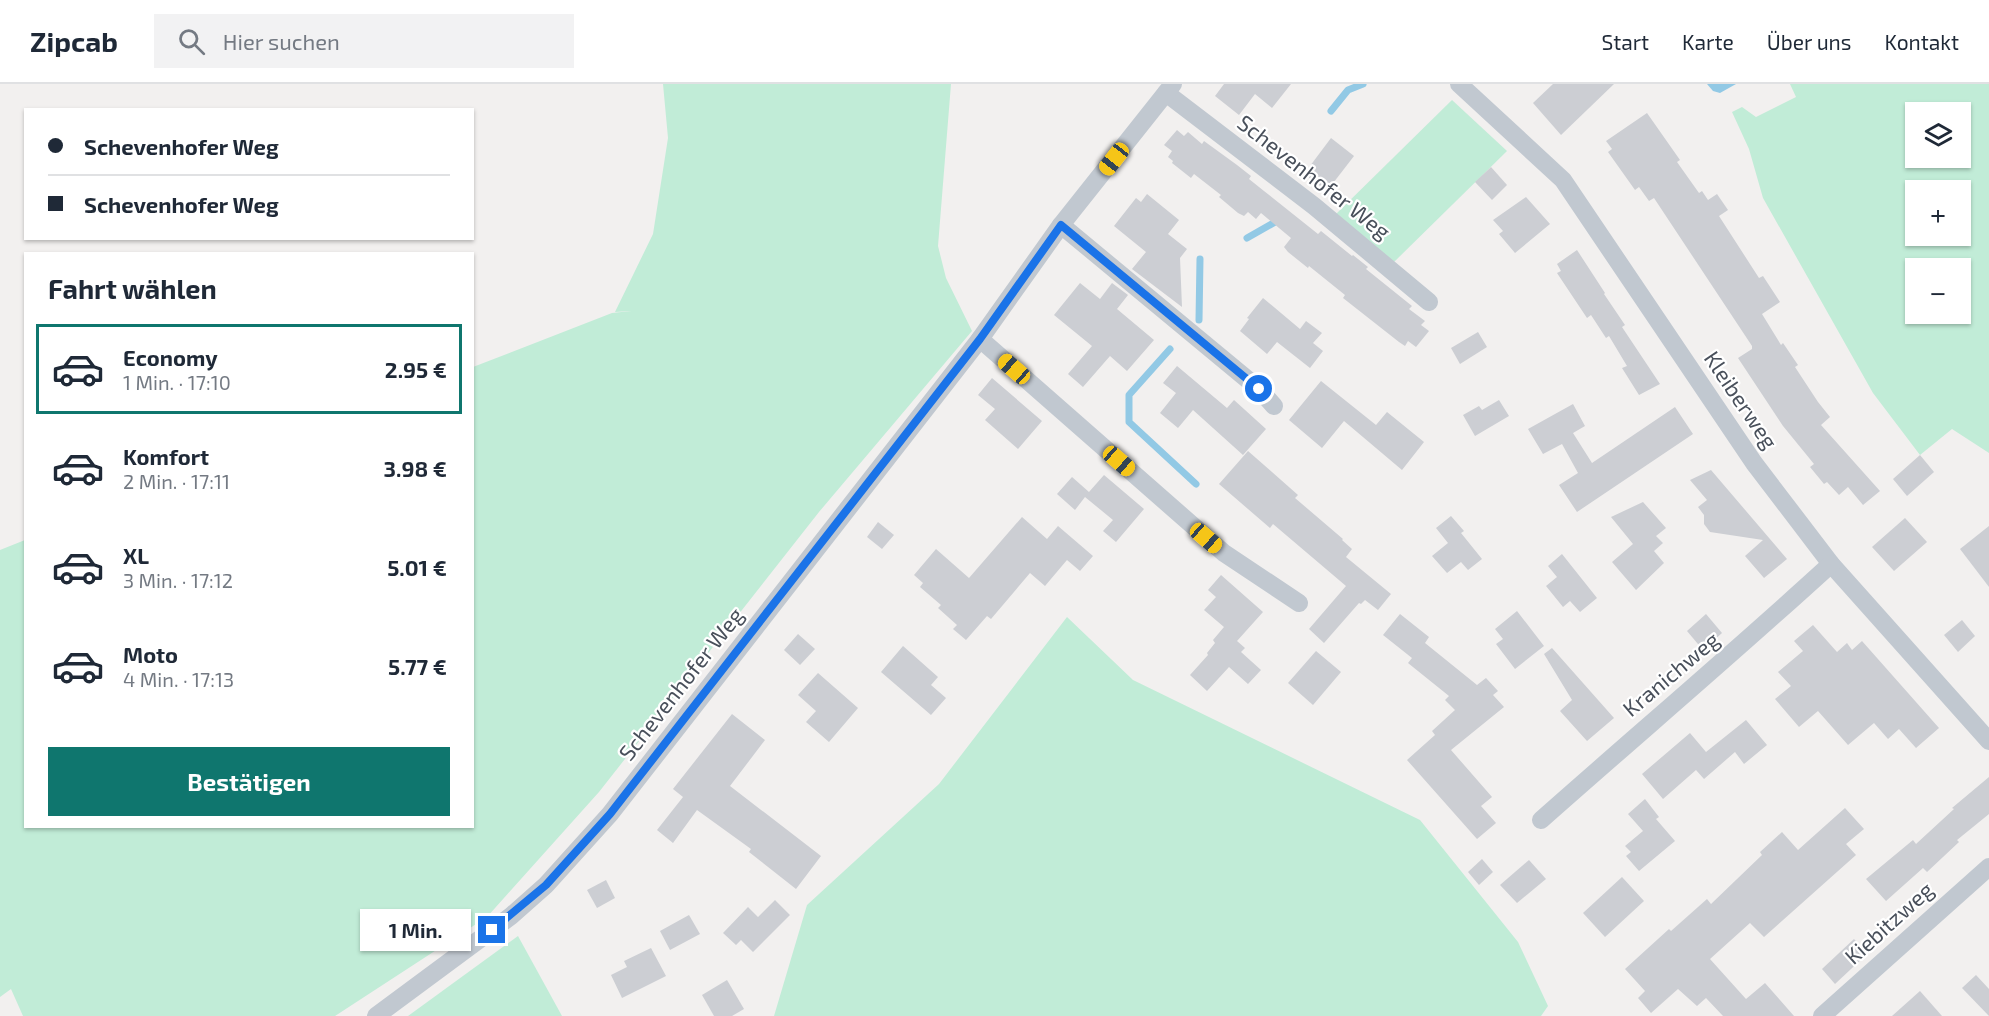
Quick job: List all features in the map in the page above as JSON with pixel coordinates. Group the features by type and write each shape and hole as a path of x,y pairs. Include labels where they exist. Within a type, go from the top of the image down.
{"street":[{"name":"Kleiberweg","path":"1459,84 1563,180 1754,463 1831,564 1989,741"},
{"name":"Schevenhofer Weg","path":"376,1016 511,916 546,885 610,814 980,339 1061,225 1170,89 1429,302"},
{"path":"1061,225 1250,381 1274,406"},
{"path":"980,339 1224,553 1299,603"},
{"name":"Kranichweg","path":"1541,820 1751,638 1831,564"},
{"name":"Kiebitzweg","path":"1822,1016 1989,867"}],"green space":[{"path":"663,84 951,84 938,246 946,278 972,331 819,512 599,792 487,917 335,1016 23,1016 11,989 0,997 0,550 24,540 24,828 474,828 474,367 612,313 631,311 615,312 653,234 668,138"},
{"path":"1790,84 1989,84 1989,453 1952,429 1920,455 1873,393 1763,198 1749,149 1732,112 1742,107 1756,117 1796,97"},
{"path":"1452,100 1507,151 1394,262 1335,215"},
{"path":"1067,617 1133,680 1420,820 1518,942 1548,1006 1541,1016 774,1016 807,905 939,784"},
{"path":"518,936 562,1016 408,1016"}],"water":[{"path":"1707,84 1736,84 1720,93 1713,91"}],"building":[{"path":"1224,84 1291,84 1272,108 1255,94 1239,115 1215,96"},
{"path":"1553,84 1614,84 1561,135 1533,103"},
{"path":"1647,113 1680,160 1677,162 1699,193 1702,191 1708,200 1717,194 1728,210 1719,216 1759,278 1763,276 1780,302 1762,314 1781,345 1783,343 1798,365 1795,367 1830,417 1821,425 1880,491 1863,505 1848,487 1839,495 1827,482 1824,484 1810,467 1814,464 1783,426 1738,358 1752,349 1752,346 1654,198 1649,201 1639,187 1635,190 1608,152 1612,149 1606,141"},
{"path":"1177,130 1184,136 1188,132 1202,144 1204,141 1237,165 1251,176 1249,179 1318,234 1321,231 1353,255 1368,267 1366,269 1412,306 1409,309 1425,321 1421,325 1429,331 1416,347 1408,341 1405,346 1399,342 1343,298 1345,295 1288,252 1284,247 1291,238 1261,213 1256,219 1248,212 1244,216 1238,213 1219,197 1221,195 1194,174 1191,178 1172,163 1173,161 1168,157 1172,151 1164,145"},
{"path":"1331,138 1354,156 1327,191 1304,174"},
{"path":"1491,167 1507,185 1492,200 1475,182"},
{"path":"1147,194 1179,220 1168,234 1187,249 1180,258 1182,307 1132,269 1146,252 1114,226 1136,198 1141,202"},
{"path":"1526,197 1550,224 1515,253 1499,234 1503,231 1493,220"},
{"path":"1577,250 1625,325 1622,327 1660,384 1639,395 1622,368 1627,366 1609,336 1606,338 1591,315 1587,318 1557,273 1561,271 1557,264"},
{"path":"1080,283 1100,299 1112,283 1128,295 1117,309 1154,340 1127,371 1110,356 1083,387 1068,374 1092,346 1054,315"},
{"path":"1263,298 1300,329 1306,321 1322,333 1313,343 1323,351 1310,368 1277,342 1267,354 1240,331"},
{"path":"1478,332 1487,347 1460,364 1451,348"},
{"path":"1177,366 1227,408 1234,400 1266,429 1243,455 1193,410 1178,428 1160,413 1176,393 1163,383"},
{"path":"992,378 1042,421 1018,449 985,420 995,409 978,395"},
{"path":"1321,381 1376,425 1387,412 1424,442 1402,470 1344,421 1322,448 1289,420"},
{"path":"1499,400 1509,416 1475,436 1463,415 1479,406 1482,410"},
{"path":"1573,404 1585,426 1573,433 1592,463 1675,407 1693,434 1577,512 1559,485 1578,473 1562,444 1543,454 1528,429"},
{"path":"1248,451 1298,495 1295,498 1343,539 1352,549 1346,557 1391,594 1378,610 1365,600 1359,603 1324,643 1309,629 1346,586 1273,524 1270,528 1219,484"},
{"path":"1920,455 1934,472 1907,496 1893,479"},
{"path":"1711,470 1787,559 1764,578 1745,556 1763,540 1710,532 1704,524 1704,515 1698,507 1707,500 1690,480"},
{"path":"1104,475 1144,509 1116,542 1103,531 1113,520 1085,497 1075,510 1057,494 1072,477 1089,492"},
{"path":"1643,502 1666,528 1656,536 1663,543 1654,551 1664,563 1636,590 1612,562 1633,544 1611,517"},
{"path":"1451,516 1464,531 1461,533 1482,559 1468,570 1461,562 1447,573 1432,556 1448,543 1436,528"},
{"path":"1022,517 1047,539 1058,526 1093,556 1080,571 1067,560 1045,586 1030,573 991,619 987,616 966,640 953,629 957,625 938,608 941,605 920,587 923,583 914,575 936,549 969,578"},
{"path":"1905,518 1927,542 1894,571 1872,547"},
{"path":"878,522 894,535 882,549 867,537"},
{"path":"1989,526 1989,587 1960,549"},
{"path":"1562,554 1597,598 1580,612 1570,601 1563,607 1546,586 1557,577 1548,566"},
{"path":"1221,575 1263,612 1237,641 1245,648 1241,652 1261,670 1248,684 1229,667 1207,691 1190,675 1208,655 1207,653 1215,643 1213,640 1224,627 1204,610 1216,597 1208,590"},
{"path":"1517,611 1544,646 1515,669 1496,644 1503,639 1495,629"},
{"path":"1400,614 1429,637 1425,643 1477,685 1486,678 1498,691 1493,695 1504,707 1451,750 1492,797 1481,806 1496,823 1477,839 1407,760 1435,735 1432,731 1455,710 1445,700 1449,696 1408,663 1412,658 1383,635"},
{"path":"1706,614 1722,633 1703,650 1687,631"},
{"path":"1962,620 1975,636 1958,652 1944,635"},
{"path":"1813,625 1837,652 1847,643 1852,650 1862,641 1939,728 1916,748 1899,729 1888,739 1874,723 1848,745 1818,711 1799,727 1775,699 1791,686 1778,672 1803,651 1794,641"},
{"path":"798,634 815,649 800,665 784,650"},
{"path":"903,646 938,677 931,685 946,698 931,715 881,672"},
{"path":"1552,648 1614,718 1587,741 1560,711 1572,700 1544,654"},
{"path":"1316,651 1341,672 1313,705 1288,683"},
{"path":"818,673 858,708 829,742 806,722 816,711 798,695"},
{"path":"732,714 765,740 730,786 821,856 796,889 749,852 751,849 697,810 673,843 657,830 683,797 673,789"},
{"path":"1746,720 1767,745 1744,764 1735,752 1704,779 1696,770 1663,799 1642,774 1690,733 1706,752"},
{"path":"1989,777 1989,814 1957,840 1959,842 1927,872 1923,868 1886,901 1866,879 1913,840 1916,844 1954,809 1952,808"},
{"path":"1645,799 1659,817 1656,819 1675,841 1639,871 1626,856 1631,852 1625,846 1643,831 1628,814"},
{"path":"1845,808 1864,829 1846,844 1856,855 1764,937 1750,923 1710,959 1746,999 1765,983 1794,1016 1723,1016 1706,998 1697,1006 1678,989 1651,1013 1638,998 1645,991 1625,969 1669,929 1671,931 1707,899 1711,904 1762,855 1760,852 1782,832 1798,850"},
{"path":"1482,859 1493,872 1479,885 1468,872"},
{"path":"1529,860 1546,879 1517,903 1500,885"},
{"path":"1622,877 1644,901 1605,937 1583,913"},
{"path":"606,880 615,898 597,908 587,890"},
{"path":"775,900 790,915 753,952 741,940 736,945 723,933 748,907 758,917"},
{"path":"689,915 700,934 670,950 660,931"},
{"path":"1854,939 1867,954 1835,984 1822,969"},
{"path":"651,948 666,976 622,998 611,975 627,967 624,961"},
{"path":"1976,975 1989,989 1989,1016 1962,988"},
{"path":"727,980 744,1009 732,1016 714,1016 702,995"},
{"path":"1920,991 1942,1016 1892,1016"}],"waterway":[{"path":"1331,111 1348,90 1363,84"},
{"path":"1247,238 1277,221 1275,217"},
{"path":"1199,320 1200,259"},
{"path":"1170,349 1129,395 1129,422 1196,484"}],"route":[{"path":"492,930 546,885 610,814 980,339 1061,225 1259,389"}]}
